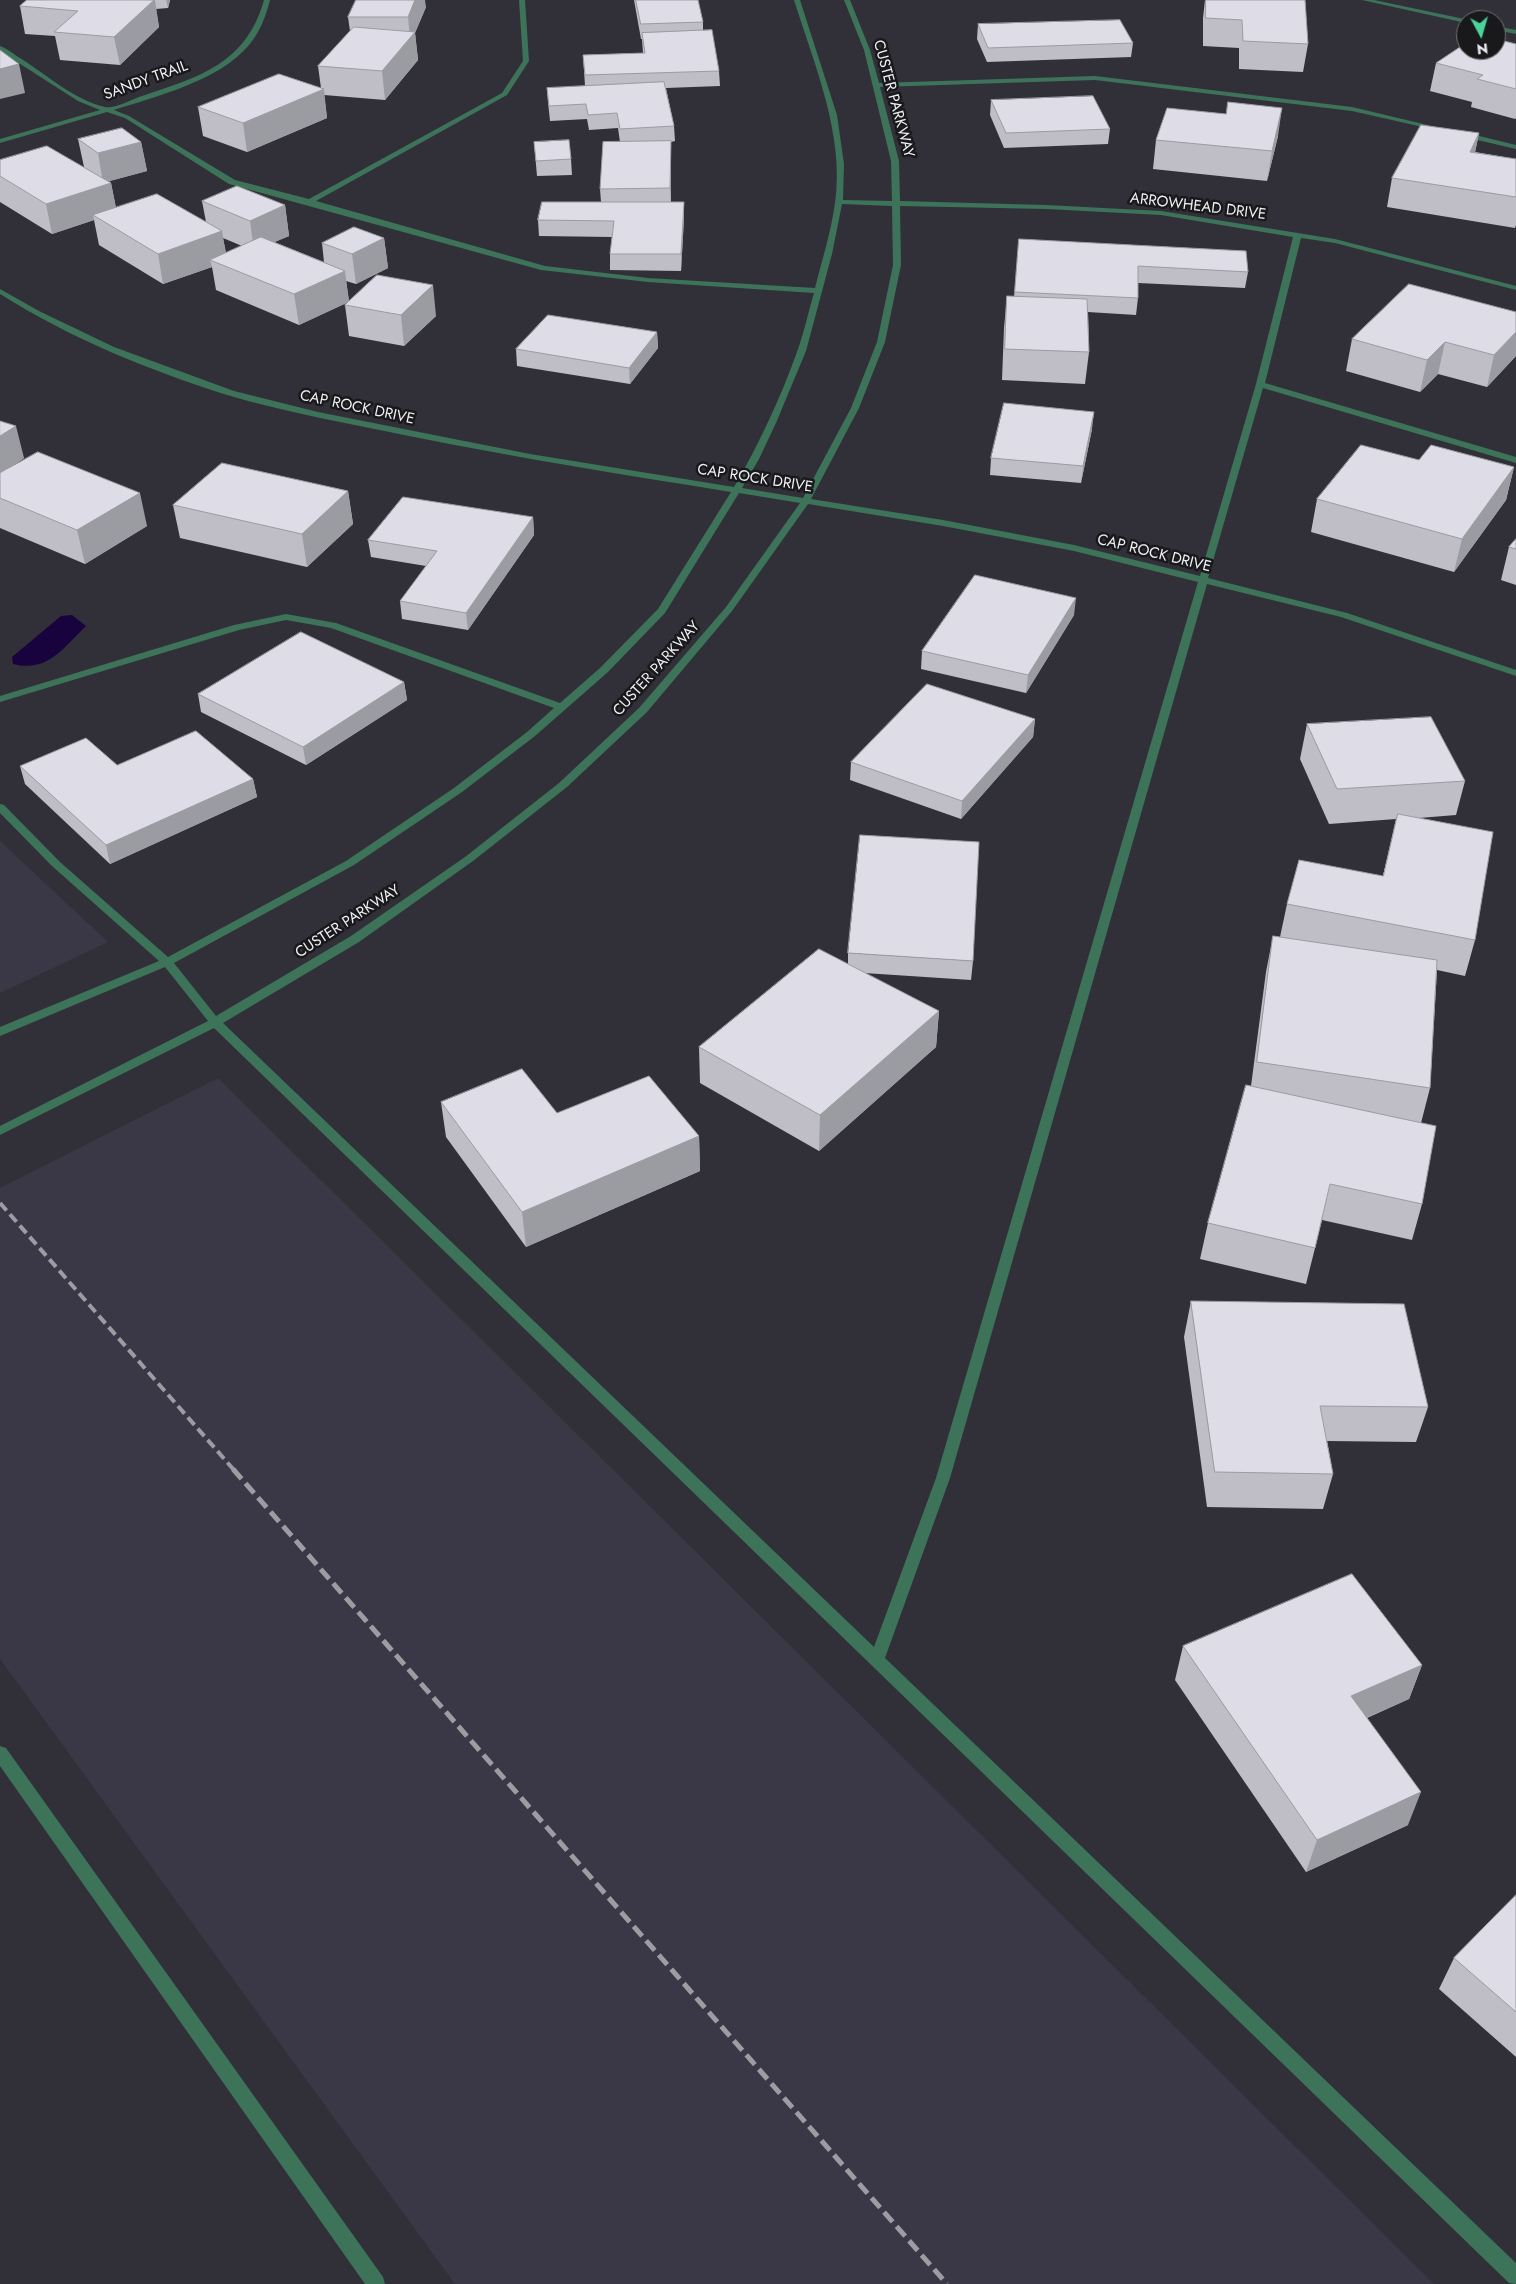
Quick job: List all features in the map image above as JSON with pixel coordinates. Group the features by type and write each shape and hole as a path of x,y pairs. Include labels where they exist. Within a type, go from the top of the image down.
{"street":[{"name":"SANDY TRAIL","path":"0,141 109,110 183,84 217,68 242,49 261,24 267,0"},
{"path":"310,202 505,94 526,61 522,0"},
{"name":"CUSTER PARKWAY","path":"0,1032 167,962 350,863 458,790 531,734 604,670 662,611 755,459 772,423 802,351 839,202 840,164 832,115 797,0"},
{"name":"CUSTER PARKWAY","path":"0,1131 215,1022 355,940 469,859 563,785 650,703 729,609 805,502 855,408 881,342 897,265 896,161 867,50 847,0"},
{"path":"1365,0 1456,19"},
{"path":"0,48 80,100 127,117 232,182 544,268 648,280 818,291"},
{"path":"875,85 1095,78 1352,109 1448,131"},
{"path":"1458,133 1516,147"},
{"name":"ARROWHEAD DRIVE","path":"839,202 1162,213 1335,241 1516,288"},
{"path":"877,1659 943,1478 1260,384 1298,234"},
{"name":"CAP ROCK DRIVE","path":"0,291 36,313 112,349 172,374 231,393 318,416 530,457 943,523 1074,548 1344,615 1516,673"},
{"path":"1260,384 1516,460"},
{"path":"0,699 237,627 286,618 332,625 561,707"},
{"path":"0,807 56,864 167,962 215,1022 1516,2276"},
{"path":"0,1753 376,2284"}],"shaded area":[{"path":"72,615 86,626 62,650 46,661 36,665 13,664 12,657 61,616"},
{"path":"0,841 108,942 0,993"},
{"path":"218,1078 1434,2284 455,2284 0,1659 0,1188"}],"building":[{"path":"27,0 154,0 114,37 54,32 78,11 20,6"},
{"path":"356,0 415,0 408,17 348,17"},
{"path":"636,0 698,0 703,22 641,24"},
{"path":"1206,0 1305,0 1308,44 1243,41 1242,20 1206,18"},
{"path":"1120,20 1133,43 988,48 978,24"},
{"path":"354,27 415,32 382,71 318,66"},
{"path":"712,30 719,71 585,75 583,55 645,53 642,33"},
{"path":"1506,42 1516,44 1516,89 1477,79 1483,75 1436,63 1456,50 1456,60 1506,60"},
{"path":"0,50 19,64 0,69"},
{"path":"279,74 324,89 243,123 198,107"},
{"path":"664,82 674,126 620,129 617,113 588,115 586,104 549,106 547,88"},
{"path":"1093,96 1110,129 1006,133 991,100"},
{"path":"1228,102 1282,108 1272,151 1156,140 1167,108 1226,114"},
{"path":"1421,125 1479,133 1470,152 1516,159 1516,197 1392,178"},
{"path":"122,128 141,142 98,153 78,139"},
{"path":"569,140 571,159 536,161 534,142"},
{"path":"671,141 670,188 600,189 603,142"},
{"path":"47,146 111,183 46,204 0,176 0,160"},
{"path":"237,186 285,205 250,221 202,201"},
{"path":"157,194 222,231 158,254 93,215"},
{"path":"542,202 684,202 681,254 610,254 614,221 538,220"},
{"path":"354,227 384,238 352,254 322,243"},
{"path":"261,237 345,271 294,294 210,260"},
{"path":"1019,239 1246,251 1248,272 1138,266 1138,298 1015,292"},
{"path":"377,275 433,285 401,315 345,305"},
{"path":"1409,284 1516,312 1516,332 1494,355 1445,342 1427,360 1352,339"},
{"path":"1007,296 1087,299 1089,352 1005,349"},
{"path":"548,315 657,332 629,368 516,349"},
{"path":"1004,403 1094,412 1083,466 991,458"},
{"path":"0,421 16,426 0,436"},
{"path":"1361,445 1419,460 1431,445 1514,467 1462,539 1317,499"},
{"path":"38,452 140,493 77,530 0,498 0,473"},
{"path":"222,463 348,491 302,534 173,505"},
{"path":"403,497 533,517 466,613 400,601 437,551 368,540"},
{"path":"1516,539 1516,549 1509,547"},
{"path":"975,575 1076,598 1028,675 922,651"},
{"path":"301,632 404,682 303,747 198,694"},
{"path":"927,684 1035,719 962,801 851,762"},
{"path":"1431,717 1465,781 1337,789 1307,724"},
{"path":"196,731 253,779 106,845 20,766 86,738 117,765"},
{"path":"1398,814 1493,832 1475,940 1287,904 1299,860 1383,876"},
{"path":"860,835 979,842 973,961 848,953"},
{"path":"1273,936 1437,960 1430,1088 1257,1062"},
{"path":"819,949 939,1011 820,1115 699,1047"},
{"path":"522,1069 557,1113 649,1076 699,1136 522,1212 441,1102"},
{"path":"1246,1085 1436,1126 1422,1204 1330,1184 1315,1248 1208,1223"},
{"path":"1191,1301 1404,1304 1428,1407 1320,1406 1333,1474 1215,1472"},
{"path":"1352,1574 1422,1665 1351,1696 1421,1792 1317,1840 1183,1646"},
{"path":"1516,1895 1516,2012 1454,1958"}],"railway":[{"path":"0,1203 234,1470"},
{"path":"233,1469 947,2284"}]}
